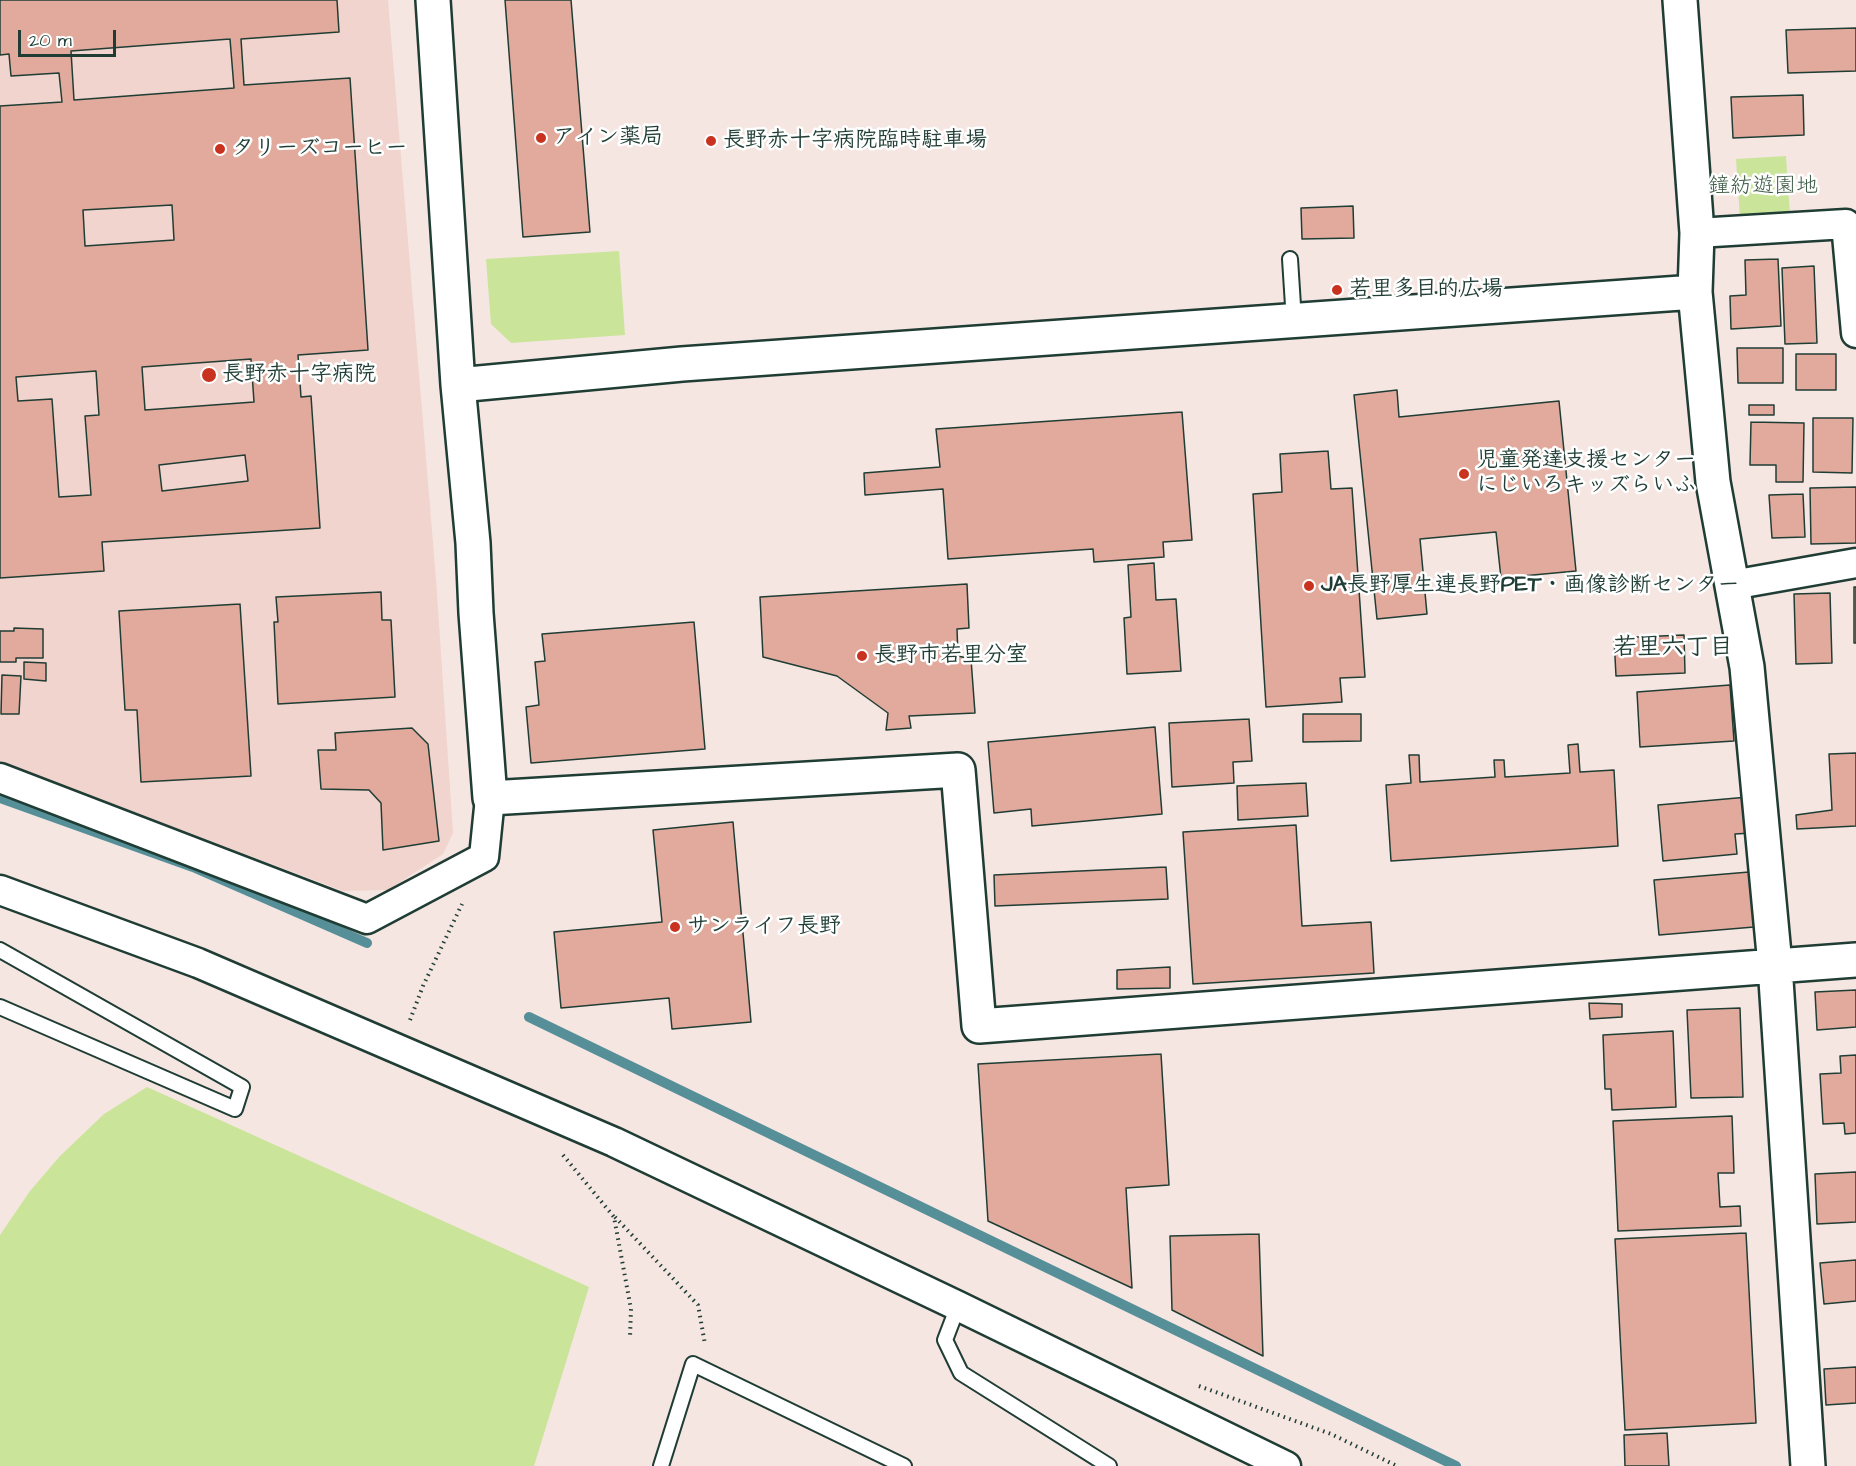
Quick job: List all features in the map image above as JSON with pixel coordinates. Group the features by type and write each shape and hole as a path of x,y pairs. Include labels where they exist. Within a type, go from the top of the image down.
{"street":[{"path":"0,778 367,919 484,856 490,798 473,543 458,385 433,0"},
{"path":"1680,0 1696,233 1695,292 1713,482 1747,666 1775,965 1808,1466"},
{"path":"1696,233 1846,224 1856,333"},
{"path":"458,385 682,364 1695,292"},
{"path":"1732,585 1856,563"},
{"path":"490,798 958,770 979,1026 1856,960"},
{"path":"0,890 198,963 614,1142 1286,1466"}],"lane":[{"path":"1290,259 1294,321"},
{"path":"0,950 242,1087 235,1109 0,1007"},
{"path":"958,1306 945,1340 961,1373 1109,1466"},
{"path":"661,1466 693,1364 904,1466"}],"path":[{"path":"399,1049 423,986 484,856"},
{"path":"555,1116 561,1152 614,1216 698,1305 711,1373"},
{"path":"614,1216 632,1309 630,1337"},
{"path":"1191,1384 1331,1434 1397,1466"}],"shaded area":[{"name":"長野赤十字病院","path":"0,0 388,0 436,579 453,833 443,854 388,890 343,891 0,761"}],"green space":[{"name":"鐘紡遊園地","path":"1786,156 1790,215 1740,218 1736,159"},
{"path":"619,251 625,335 511,343 491,324 486,259"},
{"path":"147,1087 589,1287 534,1466 0,1466 0,1235 30,1191 60,1156 104,1114"}],"building":[{"path":"0,0 337,0 339,32 241,39 244,85 350,78 368,350 298,355 301,397 311,396 320,528 102,542 104,571 0,578 0,106 62,102 59,73 11,76 9,54 0,55","holes":["230,39 234,88 74,100 71,51","172,205 174,240 85,246 83,210","251,359 254,402 145,410 142,367","96,371 99,415 85,416 91,495 59,497 52,399 18,401 16,377","245,455 248,481 162,491 159,465"]},
{"path":"505,0 571,0 590,232 523,237"},
{"path":"1856,28 1856,71 1788,73 1786,30"},
{"path":"1803,95 1804,135 1733,138 1731,97"},
{"path":"1353,206 1354,238 1302,239 1301,208"},
{"path":"1778,259 1781,326 1731,329 1730,296 1746,295 1745,260"},
{"path":"1814,266 1817,343 1785,344 1782,268"},
{"path":"1737,348 1783,348 1783,383 1738,383"},
{"path":"1796,354 1836,354 1836,390 1796,390"},
{"name":"児童発達支援センター にじいろキッズらいふ","path":"1397,390 1399,417 1559,401 1576,571 1501,578 1496,532 1420,539 1427,614 1377,619 1354,395"},
{"path":"1749,405 1774,405 1774,415 1749,415"},
{"path":"1182,412 1192,540 1163,542 1164,557 1094,562 1093,549 948,559 943,489 865,495 864,473 940,467 936,429"},
{"path":"1813,418 1853,418 1852,473 1813,472"},
{"path":"1751,422 1804,423 1803,482 1776,482 1776,465 1750,465"},
{"name":"JA長野厚生連長野PET・画像診断センター","path":"1328,451 1331,489 1352,488 1365,677 1340,678 1342,702 1266,707 1253,494 1282,492 1280,454"},
{"path":"1856,487 1856,543 1811,544 1810,488"},
{"path":"1803,494 1805,537 1772,538 1769,495"},
{"path":"1154,563 1156,600 1176,599 1181,671 1127,674 1124,618 1131,617 1128,565"},
{"name":"長野市若里分室","path":"967,584 969,628 957,629 958,656 971,659 975,713 909,716 911,728 886,730 888,713 837,676 763,657 760,597"},
{"path":"1854,587 1856,587 1856,643 1854,643"},
{"path":"381,592 382,620 391,620 395,697 278,704 274,622 278,622 276,597"},
{"path":"1830,593 1832,663 1796,664 1794,594"},
{"path":"240,604 251,776 141,782 137,710 125,710 119,611"},
{"path":"694,622 705,749 531,763 526,707 539,705 535,662 545,661 542,634"},
{"path":"14,628 43,629 43,658 16,658 16,662 0,662 0,631 14,631"},
{"path":"1684,635 1685,673 1616,676 1614,638"},
{"path":"24,662 46,663 46,681 24,679"},
{"path":"2,675 21,676 19,714 1,714"},
{"path":"1730,685 1734,741 1640,747 1637,692"},
{"path":"1303,714 1361,714 1361,741 1303,742"},
{"path":"1249,719 1252,761 1233,762 1234,783 1172,787 1169,723"},
{"path":"1155,727 1162,814 1032,826 1031,809 994,813 988,742"},
{"path":"412,728 428,744 439,841 383,850 381,803 369,790 321,789 318,750 336,750 335,733"},
{"path":"1578,744 1580,772 1614,770 1618,846 1391,861 1386,785 1411,783 1409,755 1419,755 1420,782 1495,777 1494,760 1504,760 1505,777 1570,773 1568,745"},
{"path":"1856,753 1856,826 1797,829 1796,815 1832,810 1829,754"},
{"path":"1306,783 1308,816 1238,820 1237,786"},
{"path":"1748,797 1751,833 1735,834 1737,854 1663,861 1658,805"},
{"name":"サンライフ長野","path":"733,822 751,1022 672,1029 669,998 561,1008 554,932 662,922 653,830"},
{"path":"1296,825 1302,926 1371,922 1374,973 1193,984 1183,832"},
{"path":"1166,867 1168,899 995,906 994,875"},
{"path":"1749,872 1754,927 1659,935 1654,880"},
{"path":"1170,967 1170,988 1117,989 1117,970"},
{"path":"1856,990 1856,1027 1817,1030 1815,992"},
{"path":"1589,1003 1622,1004 1622,1017 1590,1019"},
{"path":"1740,1008 1743,1097 1691,1098 1687,1010"},
{"path":"1673,1031 1676,1107 1612,1110 1611,1089 1605,1089 1603,1035"},
{"path":"1161,1054 1169,1185 1126,1188 1132,1288 988,1221 978,1064"},
{"path":"1856,1055 1856,1133 1845,1134 1844,1123 1823,1124 1820,1074 1841,1073 1840,1056"},
{"path":"1732,1116 1734,1173 1718,1173 1720,1207 1740,1206 1741,1226 1618,1231 1613,1121"},
{"path":"1856,1172 1856,1222 1817,1224 1815,1174"},
{"path":"1746,1233 1756,1423 1625,1430 1615,1239"},
{"path":"1259,1234 1263,1356 1172,1310 1170,1236"},
{"path":"1856,1260 1856,1301 1824,1304 1820,1263"},
{"path":"1856,1367 1856,1403 1826,1405 1824,1369"},
{"path":"1667,1433 1669,1466 1625,1466 1624,1435"}],"waterway":[{"path":"0,798 193,867 367,943"},
{"path":"529,1017 1456,1466"}],"place":[{"name":"アイン薬局","path":"541,138"},
{"name":"長野赤十字病院臨時駐車場","path":"711,141"},
{"name":"タリーズコーヒー","path":"220,149"},
{"name":"若里多目的広場","path":"1337,290"},
{"name":"長野赤十字病院","path":"209,375"},
{"name":"児童発達支援センター にじいろキッズらいふ","path":"1464,474"},
{"name":"JA長野厚生連長野PET・画像診断センター","path":"1309,586"},
{"name":"長野市若里分室","path":"862,656"},
{"name":"サンライフ長野","path":"675,927"}],"district":[{"name":"若里六丁目","path":"1673,649"}]}
